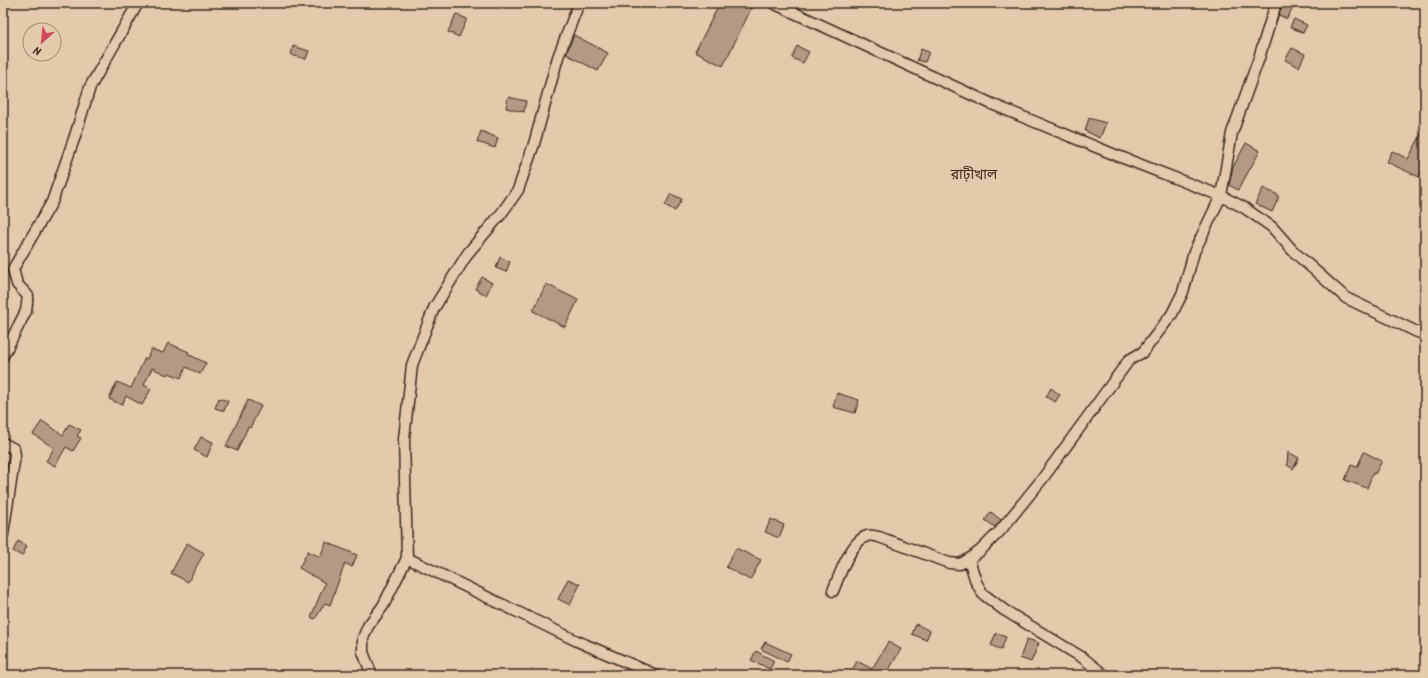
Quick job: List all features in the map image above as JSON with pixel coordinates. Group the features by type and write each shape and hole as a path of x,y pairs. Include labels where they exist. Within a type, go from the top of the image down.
{"street":[{"path":"3,356 26,311 28,296 17,284 13,269 52,202 90,87 138,3"},
{"path":"372,675 364,652 363,638 368,626 383,606 408,558 404,439 412,365 434,308 468,253 501,214 518,190 534,144 558,57 579,3"},
{"path":"773,3 994,105 1112,154 1220,196 1243,207 1272,227 1294,252 1346,298 1425,335"},
{"path":"833,590 853,548 861,539 868,536 879,537 949,563 960,564 980,551 1000,531 1043,478 1129,360 1143,352 1172,314 1183,292 1194,252 1220,196 1232,132 1259,58 1276,3"},
{"path":"3,443 14,449 15,455 3,534"},
{"path":"408,558 576,641 656,675"},
{"path":"969,559 976,582 982,594 1004,610 1083,658 1104,675"}],"building":[{"path":"720,3 754,3 723,66 695,52"},
{"path":"1282,3 1295,3 1287,19 1279,15"},
{"path":"456,14 467,19 459,37 448,32"},
{"path":"1294,19 1307,25 1303,33 1290,27"},
{"path":"574,35 608,53 598,71 566,54"},
{"path":"293,46 309,51 306,59 291,55"},
{"path":"797,46 809,52 803,63 792,58"},
{"path":"1292,48 1305,54 1299,67 1285,60"},
{"path":"921,49 929,52 925,62 917,60"},
{"path":"508,97 526,101 524,112 506,108"},
{"path":"1089,118 1106,123 1100,138 1085,131"},
{"path":"1425,127 1425,164 1419,177 1387,162 1392,151 1408,159"},
{"path":"481,131 498,138 495,148 477,142"},
{"path":"1246,143 1260,151 1238,190 1229,185 1233,167"},
{"path":"1263,188 1278,195 1278,199 1272,212 1255,204"},
{"path":"671,194 682,199 675,211 665,205"},
{"path":"500,257 510,262 506,272 496,268"},
{"path":"482,277 492,283 486,295 475,289"},
{"path":"546,284 578,300 565,327 533,311"},
{"path":"168,343 189,352 188,354 206,363 200,374 186,367 181,378 169,373 167,375 152,368 144,385 151,389 142,405 126,396 122,405 109,399 117,382 131,388 145,358 147,359 151,349 163,353"},
{"path":"1051,388 1060,395 1055,402 1046,397"},
{"path":"837,393 859,400 855,413 833,407"},
{"path":"219,398 228,401 224,411 215,408"},
{"path":"248,400 261,406 250,428 248,427 237,451 226,446"},
{"path":"42,421 63,435 69,424 81,430 77,436 81,438 73,451 66,447 55,466 46,461 54,448 33,434"},
{"path":"201,437 213,442 207,457 194,450"},
{"path":"1288,452 1299,458 1293,469 1287,465"},
{"path":"1364,452 1382,461 1375,474 1373,473 1367,488 1345,480 1351,465 1357,467"},
{"path":"991,512 1001,520 995,527 985,520"},
{"path":"771,519 784,525 779,538 765,532"},
{"path":"18,541 27,546 22,556 13,551"},
{"path":"326,542 357,555 352,567 345,563 330,605 325,603 315,619 311,617 325,583 299,568 308,551 320,557"},
{"path":"187,543 204,553 188,582 171,573"},
{"path":"736,548 761,560 750,580 726,567"},
{"path":"568,579 580,584 570,605 558,599"},
{"path":"916,624 930,631 926,640 912,634"},
{"path":"996,633 1006,637 1001,650 991,645"},
{"path":"1027,639 1039,643 1031,662 1020,658"},
{"path":"765,642 791,654 787,662 761,649"},
{"path":"888,642 901,649 886,675 864,675 853,669 857,661 872,669"},
{"path":"756,651 774,661 770,669 751,660"}],"district":[{"name":"রাঢ়ীখাল","path":"974,174"}]}
